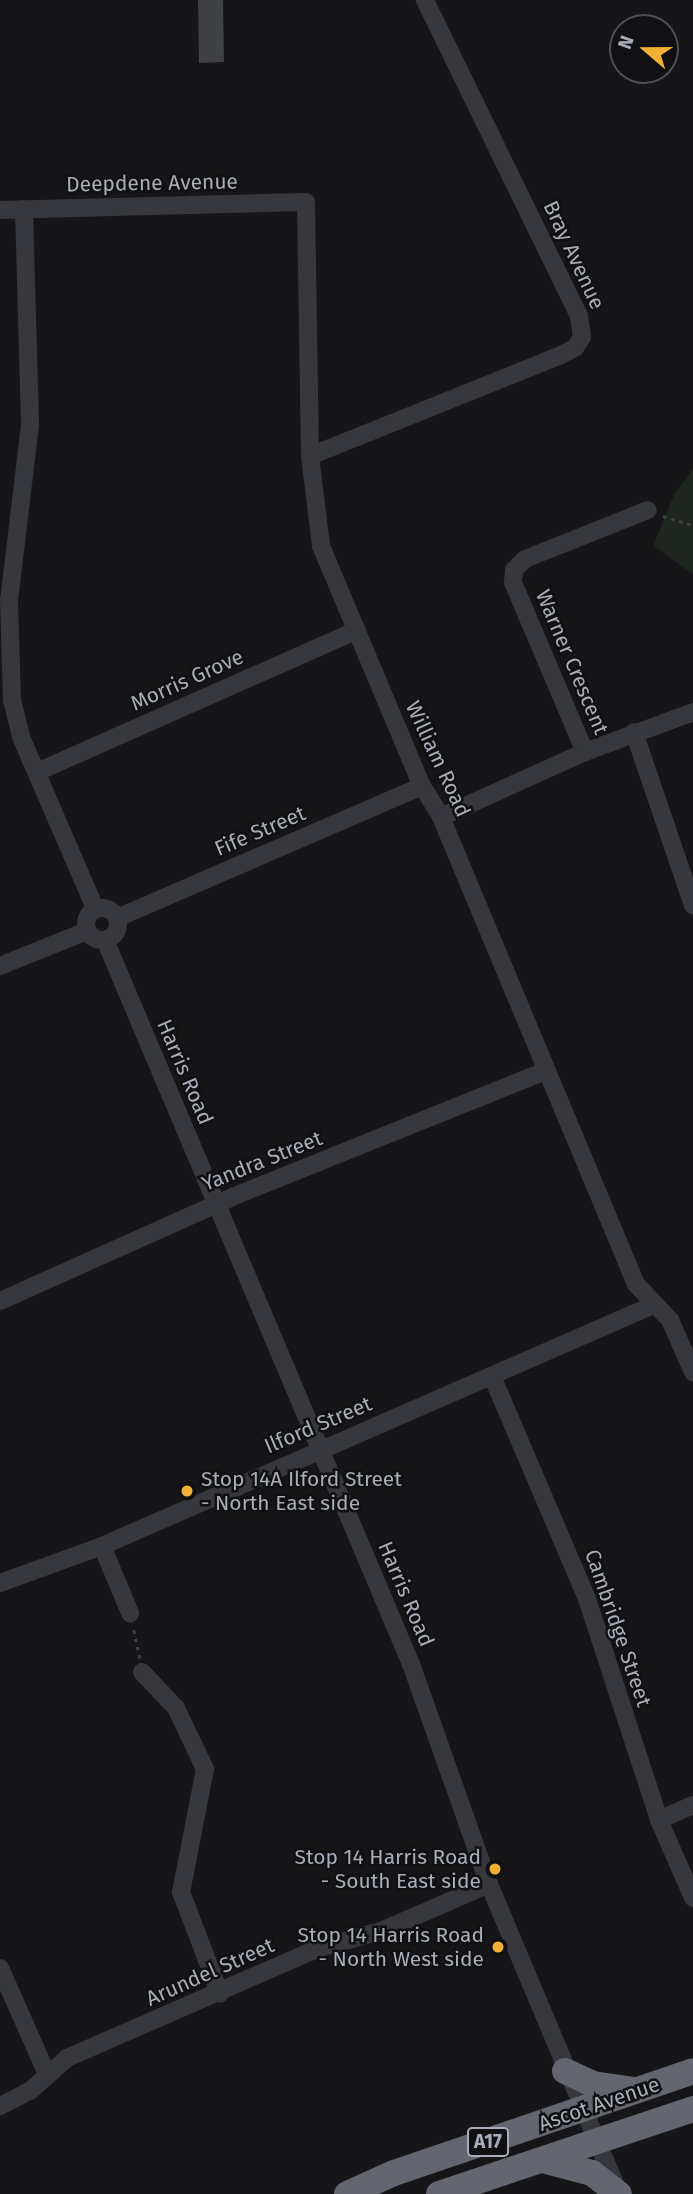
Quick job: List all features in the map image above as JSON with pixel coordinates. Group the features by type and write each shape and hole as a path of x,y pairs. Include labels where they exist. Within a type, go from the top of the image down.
{"highway":[{"path":"565,2071 593,2084 639,2090"},
{"name":"Ascot Avenue","path":"347,2194 394,2173 693,2071"},
{"name":"Ascot Avenue","path":"439,2194 693,2109"},
{"path":"543,2161 586,2171 619,2194"}],"street":[{"name":"Bray Avenue","path":"310,456 561,355 575,348 582,337 579,316 425,0"},
{"name":"William Road","path":"306,202 310,456 321,546 422,786 441,817 636,1284 670,1320 693,1372"},
{"name":"Deepdene Avenue","path":"0,210 306,202"},
{"path":"24,209 30,425 9,600 15,718 95,908"},
{"name":"Warner Crescent","path":"585,752 513,582 514,570 525,559 648,510"},
{"name":"Morris Grove","path":"37,772 357,629"},
{"path":"441,817 585,752 693,712"},
{"path":"634,732 693,905"},
{"name":"Fife Street","path":"117,918 422,786"},
{"path":"0,965 87,931 104,940 114,934 117,918 110,909 95,908 88,914 87,931"},
{"name":"Harris Road","path":"104,940 411,1664 489,1884 565,2071 619,2194"},
{"name":"Yandra Street","path":"0,1301 215,1204 546,1071"},
{"name":"Ilford Street","path":"2,1576 102,1546 653,1305"},
{"name":"Cambridge Street","path":"492,1376 586,1595 659,1820 693,1898"},
{"path":"102,1546 131,1613"},
{"path":"142,1672 176,1708 205,1769 181,1892 220,1994"},
{"path":"659,1820 693,1805"},
{"name":"Arundel Street","path":"0,2106 30,2091 67,2058 220,1994 319,1948 381,1931 489,1884"},
{"path":"0,1968 47,2074"}],"path":[{"path":"648,510 693,525"},
{"path":"131,1613 142,1672"}],"shaded area":[{"path":"693,468 693,574 653,546 674,495"}],"building":[{"path":"198,0 223,0 224,62 199,63"}],"place":[{"name":"Stop 14A Ilford Street - North East side","path":"187,1491"},
{"name":"Stop 14 Harris Road - South East side","path":"495,1869"},
{"name":"Stop 14 Harris Road - North West side","path":"498,1947"}]}
